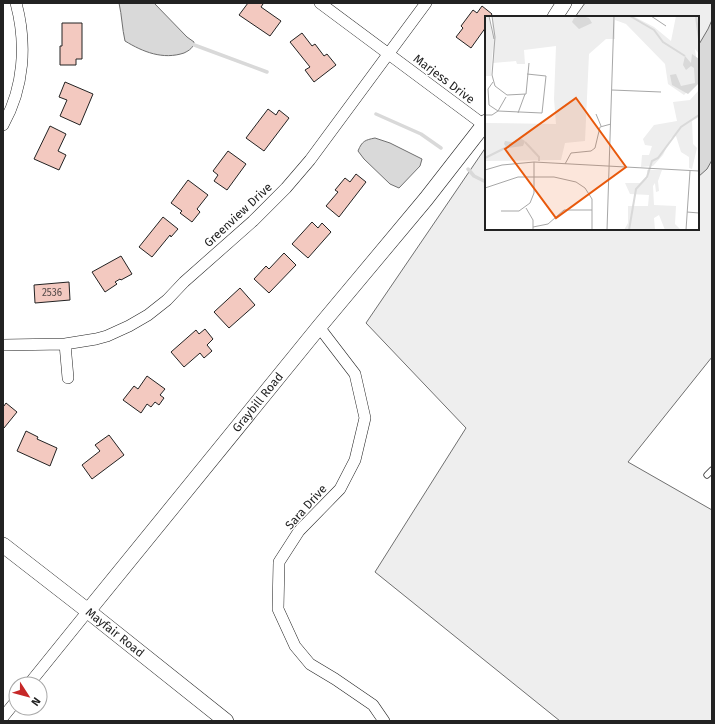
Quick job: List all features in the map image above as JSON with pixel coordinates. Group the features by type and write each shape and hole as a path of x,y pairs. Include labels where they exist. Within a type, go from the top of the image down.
{"street":[{"path":"3,124 7,118 15,97 20,78 23,56 20,17 16,3"},
{"name":"Marjess Drive","path":"320,3 485,123"},
{"name":"Greenview Drive","path":"3,345 65,344 96,339 124,329 148,315 167,300 184,282 253,221 286,188 310,160 426,3"},
{"path":"556,16 564,3"},
{"name":"Graybill Road","path":"35,676 319,327 426,199 485,123"},
{"name":"Sara Drive","path":"319,327 355,374 365,418 355,460 340,489 299,531 279,562 278,609 295,646 310,664 373,705 384,721"},
{"path":"65,344 68,378"},
{"name":"Mayfair Road","path":"3,545 226,721"}],"lane":[{"path":"707,475 712,470"}],"shaded area":[{"path":"119,3 154,3 187,37 194,42 192,47 184,53 168,56 153,54 125,41"},
{"path":"585,3 712,3 712,357 628,462 712,510 712,721 560,721 375,572 466,428 366,323 485,148 485,230 699,230 699,16 576,16"},
{"path":"712,20 712,160 707,169 699,176 699,44"},
{"path":"375,138 390,143 422,159 420,166 399,188 390,184 364,159 358,151 364,142"}],"building":[{"path":"248,3 263,4 261,7 281,21 270,36 239,15"},
{"path":"482,6 492,14 491,16 485,16 485,28 471,48 456,37 463,28 461,26 473,10 477,13"},
{"path":"62,23 82,23 82,59 76,59 76,65 60,65"},
{"path":"302,33 312,46 315,44 324,56 327,54 336,65 314,82 305,70 310,67 290,42"},
{"path":"65,82 93,94 80,125 60,116 67,100 59,97"},
{"path":"268,109 276,115 279,110 289,118 264,151 246,138"},
{"path":"50,126 66,134 58,151 66,155 59,170 34,159"},
{"path":"228,151 246,164 227,190 214,181 218,175 213,171"},
{"path":"356,174 366,182 339,217 326,206 338,192 335,190 345,178 350,182"},
{"path":"188,180 208,195 197,209 200,212 192,222 180,213 182,211 171,203"},
{"path":"163,217 178,229 171,237 170,235 152,257 139,247"},
{"path":"312,222 318,228 322,223 331,232 308,258 292,244"},
{"path":"284,253 296,265 269,293 254,279 266,266 269,269"},
{"path":"121,256 132,274 115,282 117,284 105,292 92,272"},
{"path":"69,282 70,300 35,303 34,285"},
{"path":"240,288 255,305 229,328 214,312"},
{"path":"205,329 213,339 207,345 212,351 204,358 200,353 184,367 171,352 196,330 199,334"},
{"path":"147,376 165,389 160,395 164,398 159,405 155,402 151,407 147,404 141,413 123,400 134,386 138,389"},
{"path":"6,403 17,412 3,428 3,405 4,406"},
{"path":"26,431 38,437 37,439 57,448 50,466 17,451"},
{"path":"109,435 124,455 92,479 82,465 100,451 95,445"}],"waterway":[{"path":"189,43 267,72"},
{"path":"376,114 421,134 441,148"},
{"path":"468,169 474,176 485,182"}]}
